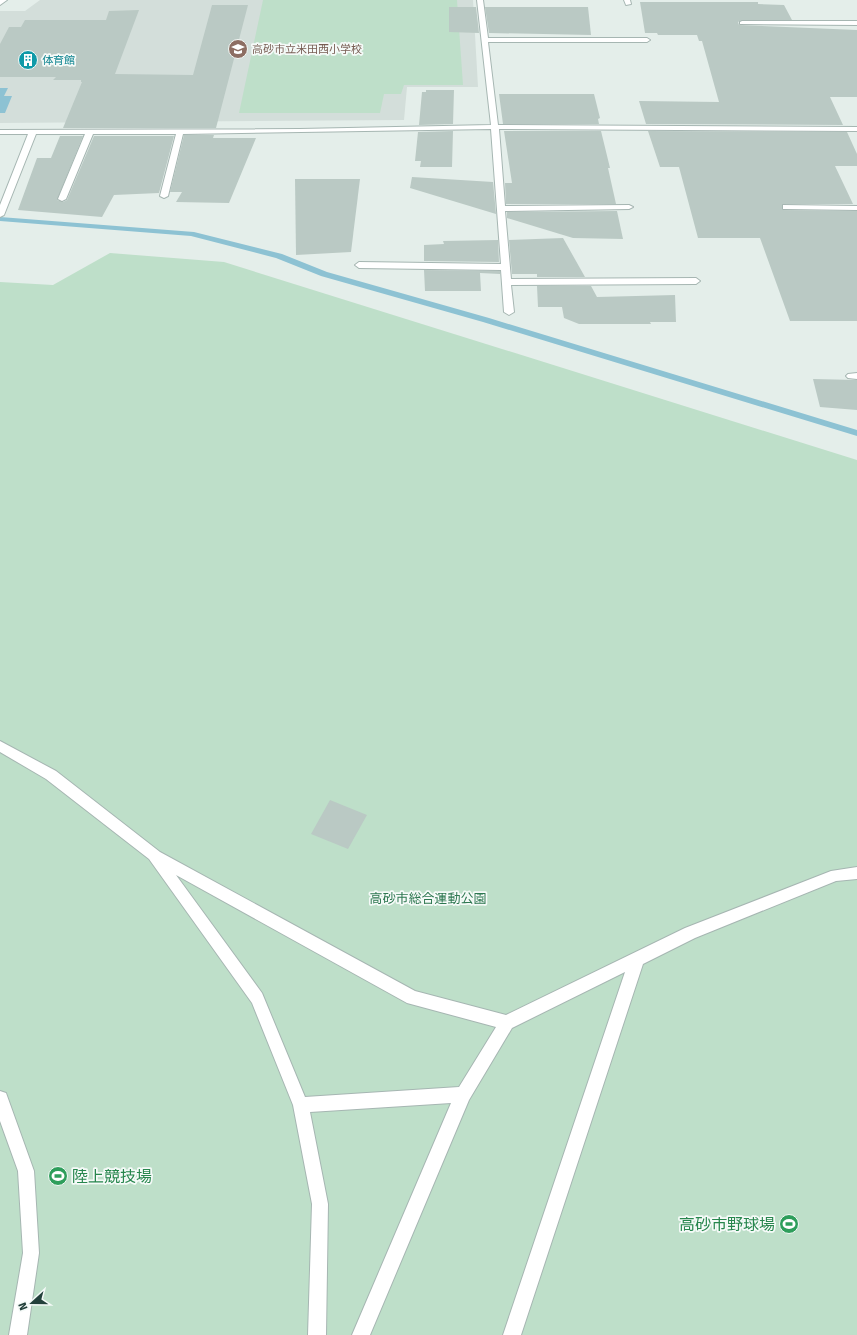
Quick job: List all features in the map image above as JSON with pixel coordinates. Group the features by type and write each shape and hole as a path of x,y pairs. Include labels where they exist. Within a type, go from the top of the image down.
{"street":[{"path":"0,3 4,0"},
{"path":"480,0 495,127 509,312"},
{"path":"742,23 857,23"},
{"path":"484,40 610,37 647,40"},
{"path":"0,132 495,127 857,129"},
{"path":"2,213 33,131"},
{"path":"62,199 90,131"},
{"path":"164,196 180,131"},
{"path":"501,209 629,207"},
{"path":"786,207 857,208"},
{"path":"832,207 836,218"},
{"path":"359,265 506,267"},
{"path":"506,282 696,282"},
{"path":"0,746 51,775 154,855 412,998 506,1023"},
{"path":"154,855 257,998 301,1105 320,1204 318,1335"},
{"path":"361,1335 463,1094 506,1023 690,933 836,875 857,873"},
{"path":"512,1335 637,959"},
{"path":"301,1105 463,1094"},
{"path":"0,1099 26,1171 31,1253 18,1335"}],"shaded area":[{"name":"高砂市立米田西小学校","path":"40,0 473,0 478,87 407,87 404,120 0,123 0,11 25,11"}],"green space":[{"path":"263,0 457,0 463,85 404,85 401,94 384,94 380,113 239,113"},
{"name":"高砂市総合運動公園","path":"110,253 224,262 857,460 857,1335 0,1335 0,282 53,285"}],"water":[{"path":"0,88 8,88 4,96 12,96 5,113 0,113"}],"building":[{"path":"640,2 758,2 758,4 784,5 792,20 742,20 738,22 739,25 857,30 857,97 830,97 843,125 646,124 639,101 719,102 702,41 699,41 697,35 658,35 657,33 645,33"},
{"path":"212,5 248,5 216,128 63,128 82,82 81,80 53,80 56,77 0,77 0,44 9,27 21,27 25,20 106,20 109,11 139,10 115,74 193,75"},
{"path":"449,7 476,7 479,33 449,32"},
{"path":"485,7 588,7 591,35 489,33"},
{"path":"426,90 454,90 453,124 419,125 422,92 426,92"},
{"path":"499,94 594,94 600,118 598,119 599,124 503,124"},
{"path":"453,131 452,167 420,167 421,161 415,161 418,132"},
{"path":"504,131 601,131 610,168 608,168 616,204 506,204 505,183 512,183"},
{"path":"648,131 847,132 857,154 857,166 835,166 853,204 783,204 782,209 857,211 857,321 790,321 760,238 698,238 679,167 660,167"},
{"path":"184,135 214,135 213,138 256,138 229,203 176,202 182,192 170,192"},
{"path":"60,136 83,136 57,200 63,202 67,200 94,136 174,136 159,193 114,195 102,217 18,210 37,158 51,158"},
{"path":"412,177 493,182 496,214 410,188"},
{"path":"295,179 360,179 351,252 296,255"},
{"path":"617,211 623,239 573,238 507,218 507,212"},
{"path":"563,238 585,277 537,277 537,274 512,274 509,240"},
{"path":"498,240 499,262 424,261 424,245 444,244 443,241"},
{"path":"424,270 500,271 500,274 480,273 481,291 425,291"},
{"path":"537,286 591,286 597,297 675,295 676,322 650,322 651,324 579,324 564,318 562,307 538,307"},
{"path":"813,379 857,380 857,410 820,407"},
{"path":"330,800 367,815 348,849 311,834"}],"waterway":[{"path":"0,219 191,234 279,256 324,274 486,320 857,433"}],"place":[{"name":"高砂市立米田西小学校","path":"238,49"},
{"name":"体育館","path":"28,60"},
{"name":"陸上競技場","path":"58,1176"},
{"name":"高砂市野球場","path":"789,1224"}]}
